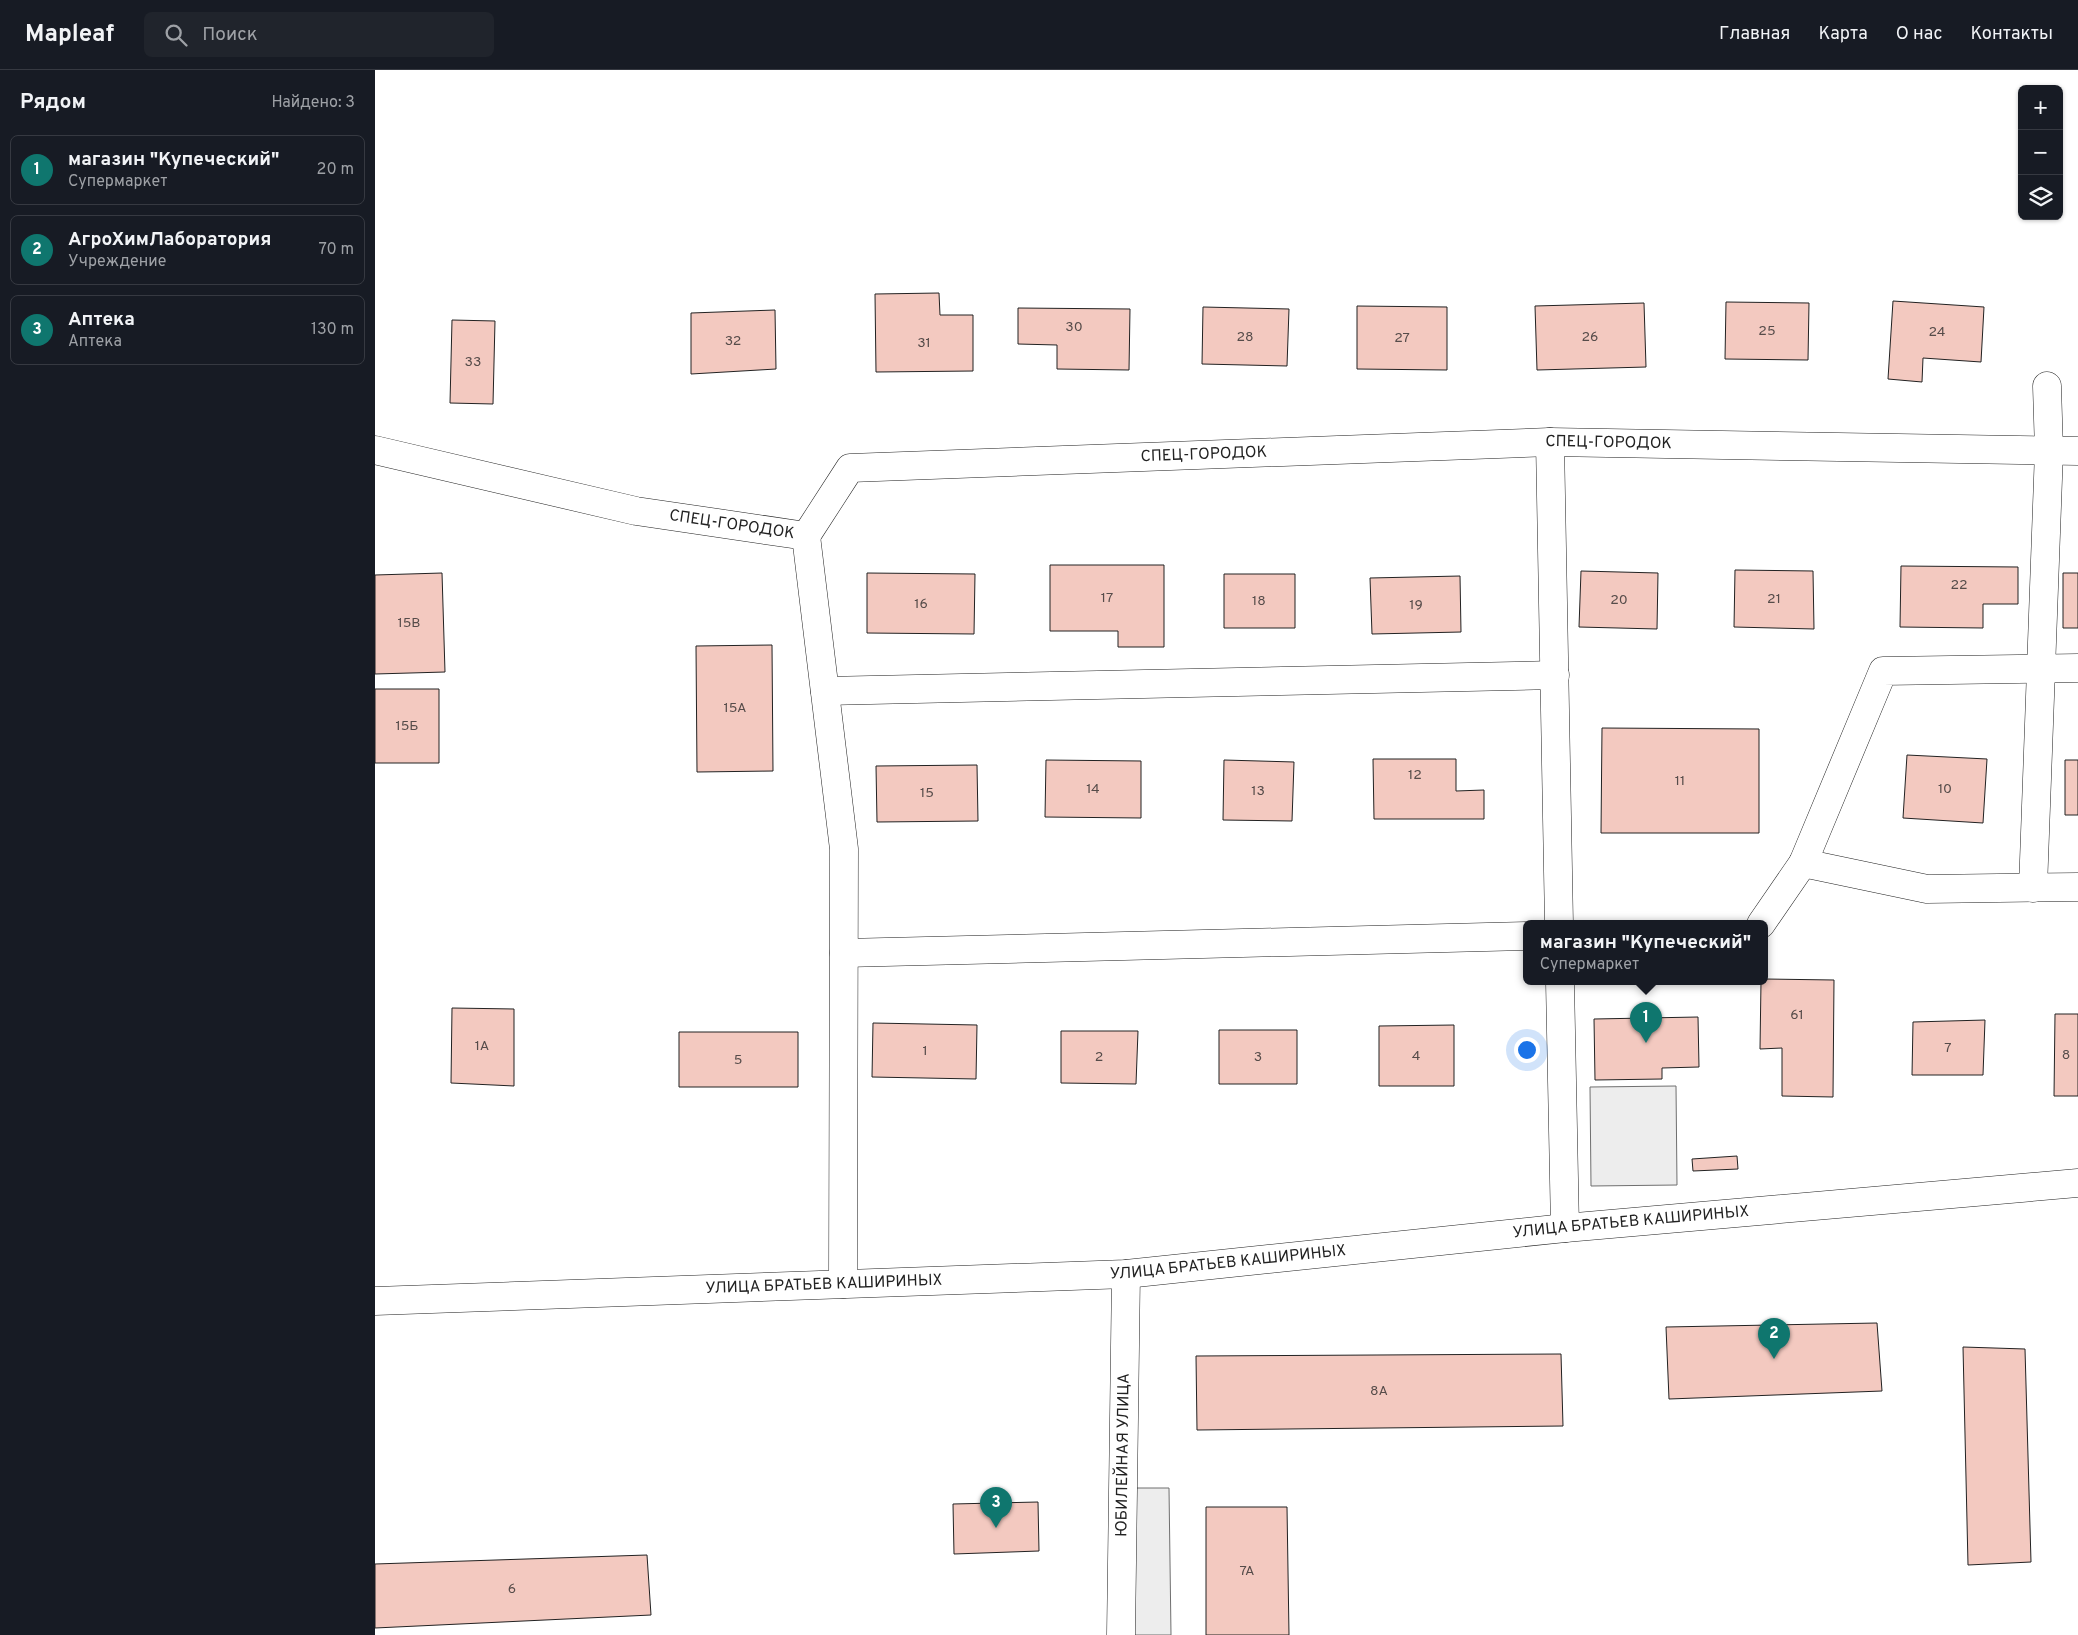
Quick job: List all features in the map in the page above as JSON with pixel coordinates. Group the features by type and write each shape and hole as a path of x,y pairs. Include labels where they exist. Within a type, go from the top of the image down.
{"street":[{"path":"2033,888 2049,451 2047,386"},
{"path":"1550,442 1559,920"},
{"name":"СПЕЦ-ГОРОДОК","path":"375,450 636,511 806,536 850,468 1550,442 2078,451"},
{"path":"806,536 844,849 843,1284"},
{"path":"1764,920 1803,863 1883,671 2078,668"},
{"path":"825,691 1555,675"},
{"path":"1803,863 1927,889 2078,887"},
{"path":"844,953 1523,936"},
{"path":"1560,985 1565,1228"},
{"name":"УЛИЦА БРАТЬЕВ КАШИРИНЫХ","path":"375,1301 1126,1274 1565,1228 2078,1183"},
{"name":"ЮБИЛЕЙНАЯ УЛИЦА","path":"1121,1635 1126,1274"}],"shaded area":[{"path":"1676,1086 1677,1185 1591,1186 1590,1087"},
{"path":"1133,1488 1169,1488 1171,1635 1134,1635"}],"building":[{"path":"939,293 940,315 973,315 973,371 876,372 875,294"},
{"path":"1893,301 1984,307 1981,362 1923,358 1922,382 1888,379"},
{"path":"1726,302 1809,303 1808,360 1725,359"},
{"path":"1644,303 1646,367 1537,370 1535,306"},
{"path":"1357,306 1447,307 1447,370 1357,369"},
{"path":"1203,307 1289,309 1287,366 1202,364"},
{"path":"1018,308 1130,309 1129,370 1057,369 1057,345 1018,344"},
{"path":"775,310 776,369 691,374 691,313"},
{"path":"452,320 495,321 493,404 450,403"},
{"path":"1050,565 1164,565 1164,647 1118,647 1118,631 1050,631"},
{"path":"1901,566 2018,567 2018,604 1983,604 1983,628 1900,627"},
{"path":"1735,570 1813,571 1814,629 1734,627"},
{"path":"1581,571 1658,573 1657,629 1579,627"},
{"path":"442,573 445,672 375,674 375,575"},
{"path":"867,573 975,574 974,634 867,633"},
{"path":"2063,573 2078,573 2078,628 2063,628"},
{"path":"1224,574 1295,574 1295,628 1224,628"},
{"path":"1460,576 1461,632 1372,634 1370,578"},
{"path":"772,645 773,771 697,772 696,646"},
{"path":"375,689 439,689 439,763 375,763"},
{"path":"1602,728 1759,729 1759,833 1601,833"},
{"path":"1907,755 1987,759 1983,823 1903,818"},
{"path":"1373,759 1456,759 1456,791 1484,790 1484,819 1374,819"},
{"path":"1046,760 1141,761 1141,818 1045,817"},
{"path":"1224,760 1294,762 1292,821 1223,820"},
{"path":"2065,760 2078,760 2078,815 2065,815"},
{"path":"977,765 978,821 877,822 876,766"},
{"path":"1768,979 1834,980 1833,1097 1782,1096 1782,1048 1760,1049 1761,985 1768,985"},
{"path":"452,1008 514,1009 514,1086 451,1083"},
{"path":"2055,1014 2078,1014 2078,1096 2054,1096"},
{"path":"1698,1017 1699,1067 1662,1068 1662,1079 1595,1080 1594,1019"},
{"path":"1985,1020 1983,1075 1912,1075 1913,1022"},
{"path":"873,1023 977,1025 976,1079 872,1077"},
{"path":"1454,1025 1454,1086 1379,1086 1379,1026"},
{"path":"1219,1030 1297,1030 1297,1084 1219,1084"},
{"path":"1061,1031 1138,1031 1136,1084 1061,1083"},
{"path":"679,1032 798,1032 798,1087 679,1087"},
{"path":"1737,1156 1738,1169 1693,1171 1692,1159"},
{"path":"1877,1323 1882,1391 1669,1399 1666,1327"},
{"path":"1963,1347 2025,1349 2031,1562 1968,1565"},
{"path":"1561,1354 1563,1426 1197,1430 1196,1356"},
{"path":"1038,1502 1039,1551 954,1554 953,1504"},
{"path":"1206,1507 1287,1507 1289,1635 1206,1635"},
{"path":"647,1555 651,1615 375,1628 375,1564"}],"place":[{"name":"магазин \"Купеческий\"","path":"1646,1043"},
{"name":"АгроХимЛаборатория","path":"1774,1359"},
{"name":"Аптека","path":"996,1528"}]}
